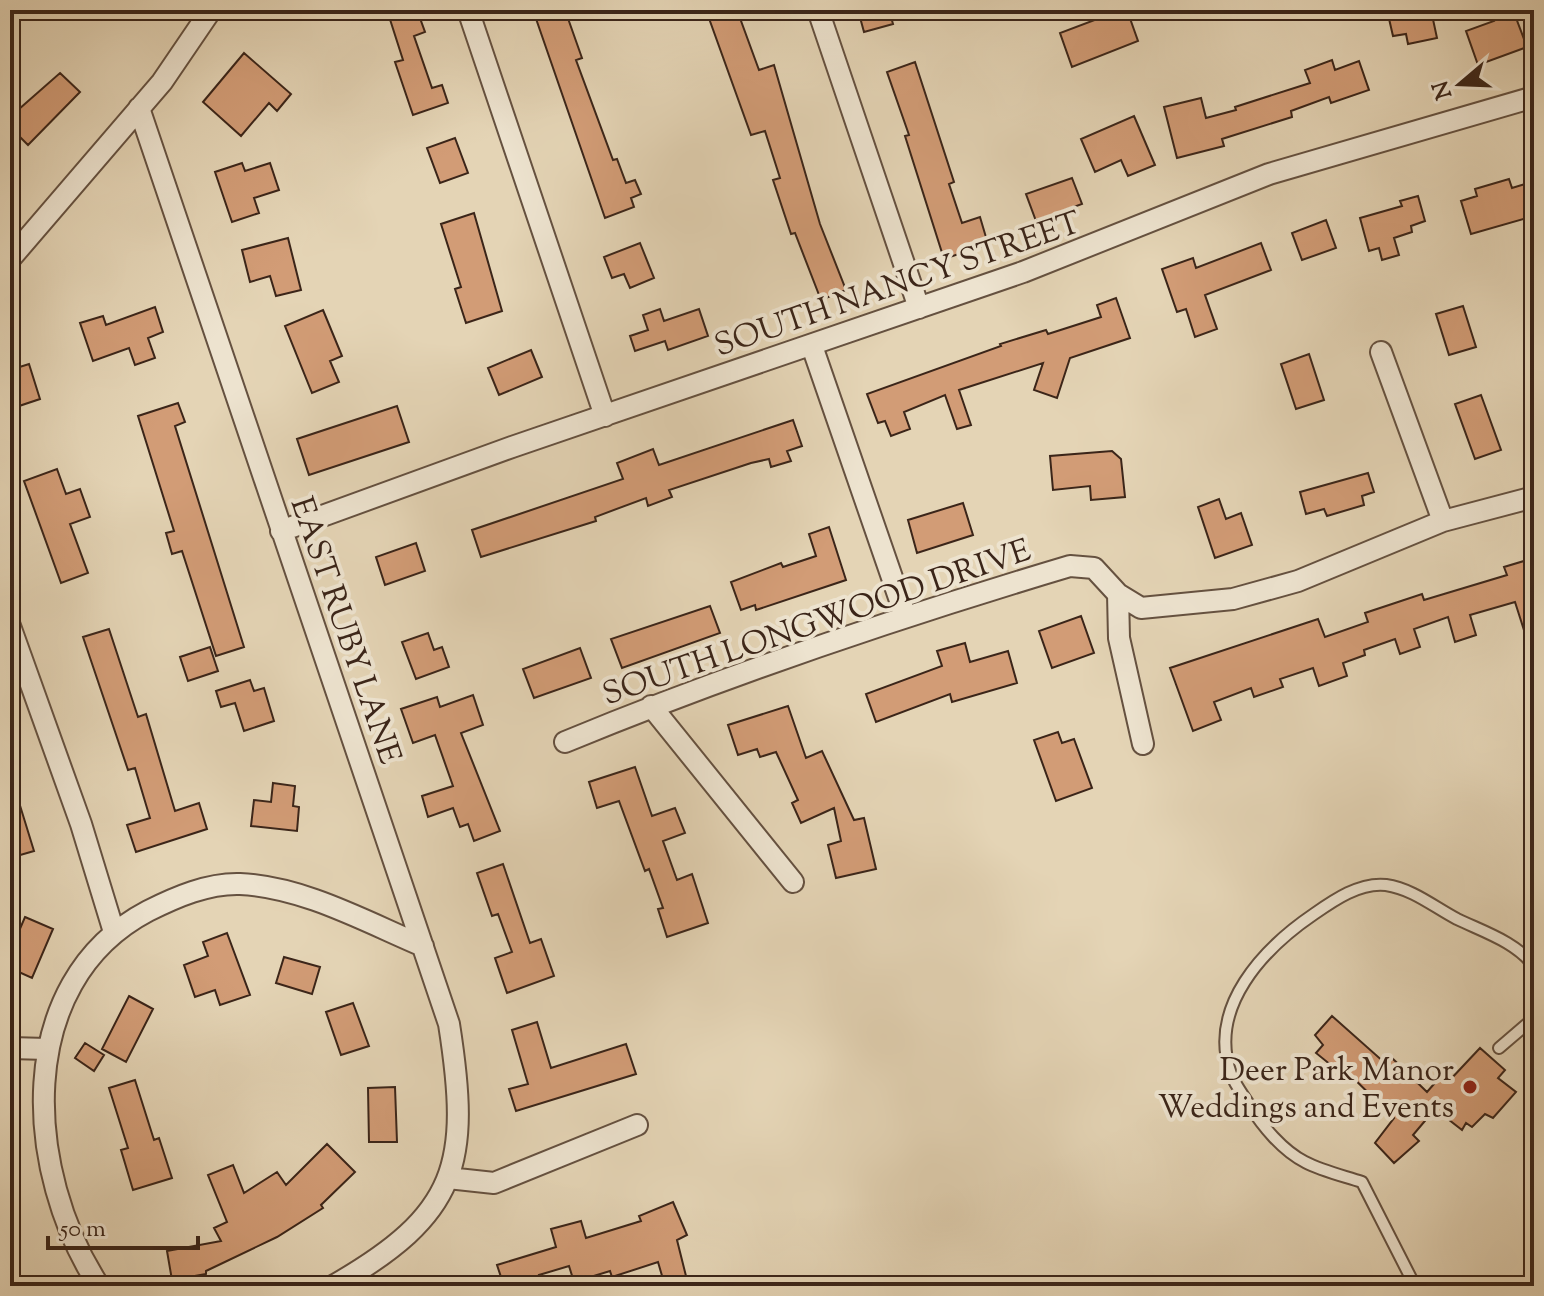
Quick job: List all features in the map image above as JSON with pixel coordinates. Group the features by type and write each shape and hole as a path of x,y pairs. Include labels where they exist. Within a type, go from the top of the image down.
{"street":[{"path":"10,259 162,82 211,10"},
{"path":"468,10 605,416"},
{"path":"818,10 919,308"},
{"name":"SOUTH NANCY STREET","path":"281,531 1074,254 1269,174 1534,97"},
{"name":"EAST RUBY LANE","path":"139,108 449,1024 456,1078 457,1137 448,1178 435,1206 415,1231 333,1286"},
{"path":"812,346 905,615"},
{"path":"1381,352 1443,521"},
{"name":"SOUTH LONGWOOD DRIVE","path":"565,742 651,706 905,615 1079,564 1094,568 1118,594 1141,608 1233,599 1298,581 1443,521 1534,497"},
{"path":"1118,594 1119,638 1143,744"},
{"path":"10,626 81,824 114,932"},
{"path":"651,706 793,882"},
{"path":"99,1286 74,1243 57,1196 44,1103 47,1049 52,1025 71,984 94,950 114,932 179,897 217,885 240,884 303,897 423,946"},
{"path":"10,1048 47,1049"},
{"path":"448,1178 494,1183 637,1125"}],"lane":[{"path":"1415,1286 1362,1182 1303,1161 1262,1125 1231,1074 1226,1034 1232,1004 1253,966 1290,930 1334,900 1361,888 1383,884 1407,890 1500,940 1524,954 1534,966"},
{"path":"1499,1048 1534,1018"}],"building":[{"path":"387,10 417,10 425,32 414,36 432,88 442,85 448,103 413,115 395,62 403,60"},
{"path":"533,10 565,10 582,58 576,60 613,160 617,159 626,183 635,180 641,194 631,198 634,207 605,218"},
{"path":"706,10 737,10 759,70 774,65 820,224 846,290 821,300 795,233 791,234 773,180 780,178 765,131 751,135"},
{"path":"858,10 889,10 893,24 864,32"},
{"path":"1127,10 1138,41 1072,67 1060,33"},
{"path":"1387,10 1431,10 1437,38 1408,44 1406,34 1393,36"},
{"path":"1490,10 1513,10 1527,47 1478,65 1466,31 1494,21"},
{"path":"244,53 291,94 277,111 269,103 241,136 203,102"},
{"path":"1332,60 1335,70 1359,61 1369,90 1331,103 1329,97 1291,111 1292,117 1222,139 1224,146 1177,158 1164,107 1201,98 1206,118 1236,110 1235,107 1310,83 1305,70"},
{"path":"915,62 954,182 949,184 962,223 980,217 988,244 944,259 905,136 909,135 887,72"},
{"path":"60,73 80,92 28,145 10,127 10,117"},
{"path":"1134,116 1155,165 1128,176 1121,160 1095,172 1081,139"},
{"path":"455,138 468,173 440,183 427,148"},
{"path":"242,163 245,171 270,163 279,190 254,198 259,213 232,222 215,172"},
{"path":"1072,178 1082,204 1036,221 1026,194"},
{"path":"1509,179 1512,188 1525,184 1534,216 1471,234 1461,201 1477,196 1475,189"},
{"path":"1418,196 1425,221 1411,226 1412,232 1394,238 1399,255 1382,260 1379,248 1369,251 1360,218 1402,206 1400,201"},
{"path":"474,213 502,311 466,323 455,289 461,287 441,224"},
{"path":"1326,220 1336,248 1302,260 1292,233"},
{"path":"288,238 301,290 276,296 270,276 250,282 242,250"},
{"path":"640,243 654,278 630,288 624,274 612,278 604,257"},
{"path":"1261,243 1271,270 1205,295 1217,329 1195,337 1186,309 1177,312 1162,269 1193,258 1196,268"},
{"path":"1116,298 1130,338 1070,358 1057,398 1034,390 1043,363 959,390 971,425 957,429 945,395 904,412 910,429 891,436 885,421 878,423 867,394 1000,344 1046,330 1048,334 1101,317 1097,305"},
{"path":"1463,306 1476,347 1449,355 1436,314"},
{"path":"155,307 163,332 148,338 155,358 135,365 129,348 93,361 80,323 103,316 106,325"},
{"path":"660,309 664,321 699,309 708,336 668,350 665,341 635,351 630,336 648,330 643,315"},
{"path":"323,310 342,356 330,361 339,382 312,393 285,326"},
{"path":"531,350 542,377 499,395 488,368"},
{"path":"1309,354 1324,400 1296,409 1281,364"},
{"path":"29,364 40,399 10,409 10,370"},
{"path":"1481,395 1501,450 1475,459 1455,404"},
{"path":"178,403 185,422 175,426 244,647 216,656 182,551 172,554 166,533 174,531 138,416"},
{"path":"397,406 409,442 309,475 297,439"},
{"path":"793,420 802,446 787,451 791,461 771,467 769,459 751,463 669,490 672,497 648,506 646,498 595,517 596,521 481,557 472,530 623,479 617,463 653,449 659,465"},
{"path":"1112,451 1121,459 1125,497 1091,500 1090,486 1053,490 1050,456"},
{"path":"57,469 66,494 80,489 90,517 70,524 88,573 61,583 24,481"},
{"path":"1368,473 1374,492 1362,496 1364,505 1327,516 1324,509 1306,514 1300,492"},
{"path":"1219,499 1226,519 1241,513 1252,545 1215,558 1198,507"},
{"path":"963,503 973,535 917,553 908,520"},
{"path":"829,527 846,580 756,610 755,605 741,610 731,582 781,563 783,567 816,556 809,534"},
{"path":"416,543 425,571 385,585 376,557"},
{"path":"1534,558 1534,649 1530,649 1515,602 1470,615 1476,635 1455,642 1448,617 1414,629 1420,647 1400,654 1395,639 1364,650 1365,655 1343,663 1347,676 1319,686 1313,668 1280,679 1283,687 1254,697 1251,688 1214,702 1221,720 1193,731 1170,668 1318,619 1325,637 1368,622 1365,613 1422,594 1424,600 1507,575 1504,567"},
{"path":"710,606 720,633 622,668 611,639"},
{"path":"1081,616 1094,653 1052,668 1039,631"},
{"path":"109,629 138,717 146,714 175,811 199,803 207,829 136,852 127,825 150,818 135,768 128,770 83,637"},
{"path":"428,633 434,650 442,647 449,667 416,679 402,642"},
{"path":"965,643 970,662 1008,651 1017,683 952,702 950,694 876,722 866,694 942,666 937,651"},
{"path":"210,647 218,671 188,681 180,657"},
{"path":"580,648 591,678 534,698 523,669"},
{"path":"250,680 254,691 264,688 274,721 244,731 235,703 221,707 216,691"},
{"path":"473,695 483,725 461,733 500,831 474,841 468,824 460,827 453,808 428,817 422,796 453,786 435,735 413,743 401,709 437,697 440,707"},
{"path":"788,706 806,758 822,751 854,820 864,818 876,869 836,878 828,845 841,841 834,808 801,823 792,803 798,800 776,752 760,757 757,749 738,755 728,725"},
{"path":"1058,732 1062,743 1074,739 1092,788 1056,801 1034,740"},
{"path":"635,767 652,816 675,808 685,833 663,841 677,880 692,874 708,923 667,937 658,909 663,908 649,869 645,871 619,801 597,808 589,782"},
{"path":"273,783 295,786 293,806 299,807 297,831 251,826 254,800 271,802"},
{"path":"14,786 34,851 10,858 10,787"},
{"path":"503,864 530,943 541,939 554,976 507,993 495,958 512,952 498,914 492,916 477,873"},
{"path":"25,917 53,929 32,978 10,968 10,952"},
{"path":"227,933 250,995 220,1005 215,990 195,997 184,965 208,956 203,942"},
{"path":"284,957 320,967 312,994 276,983"},
{"path":"129,996 153,1009 126,1062 102,1049"},
{"path":"353,1003 369,1046 341,1055 326,1012"},
{"name":"Deer Park Manor Weddings and Events","path":"1332,1016 1386,1064 1392,1058 1427,1092 1441,1076 1448,1082 1480,1048 1505,1070 1498,1078 1516,1092 1493,1118 1485,1114 1472,1127 1466,1123 1462,1130 1435,1109 1413,1135 1419,1141 1394,1163 1375,1143 1394,1118 1341,1066 1337,1070 1316,1053 1323,1045 1315,1035"},
{"path":"537,1022 551,1068 626,1044 636,1074 516,1111 509,1089 528,1084 512,1030"},
{"path":"85,1043 104,1055 94,1071 75,1058"},
{"path":"135,1080 154,1140 159,1138 172,1178 133,1190 121,1150 128,1148 109,1088"},
{"path":"395,1087 397,1142 369,1142 368,1088"},
{"path":"327,1144 355,1172 321,1205 323,1208 277,1237 206,1271 206,1274 172,1280 167,1251 221,1241 214,1228 227,1222 208,1175 233,1165 244,1193 277,1172 286,1185"},
{"path":"673,1202 687,1235 677,1240 687,1280 665,1286 658,1262 612,1277 610,1271 574,1282 569,1266 539,1275 540,1278 504,1286 497,1265 556,1247 551,1229 581,1221 586,1238 641,1221 639,1216"}],"place":[{"name":"Deer Park Manor Weddings and Events","path":"1470,1087"}]}
